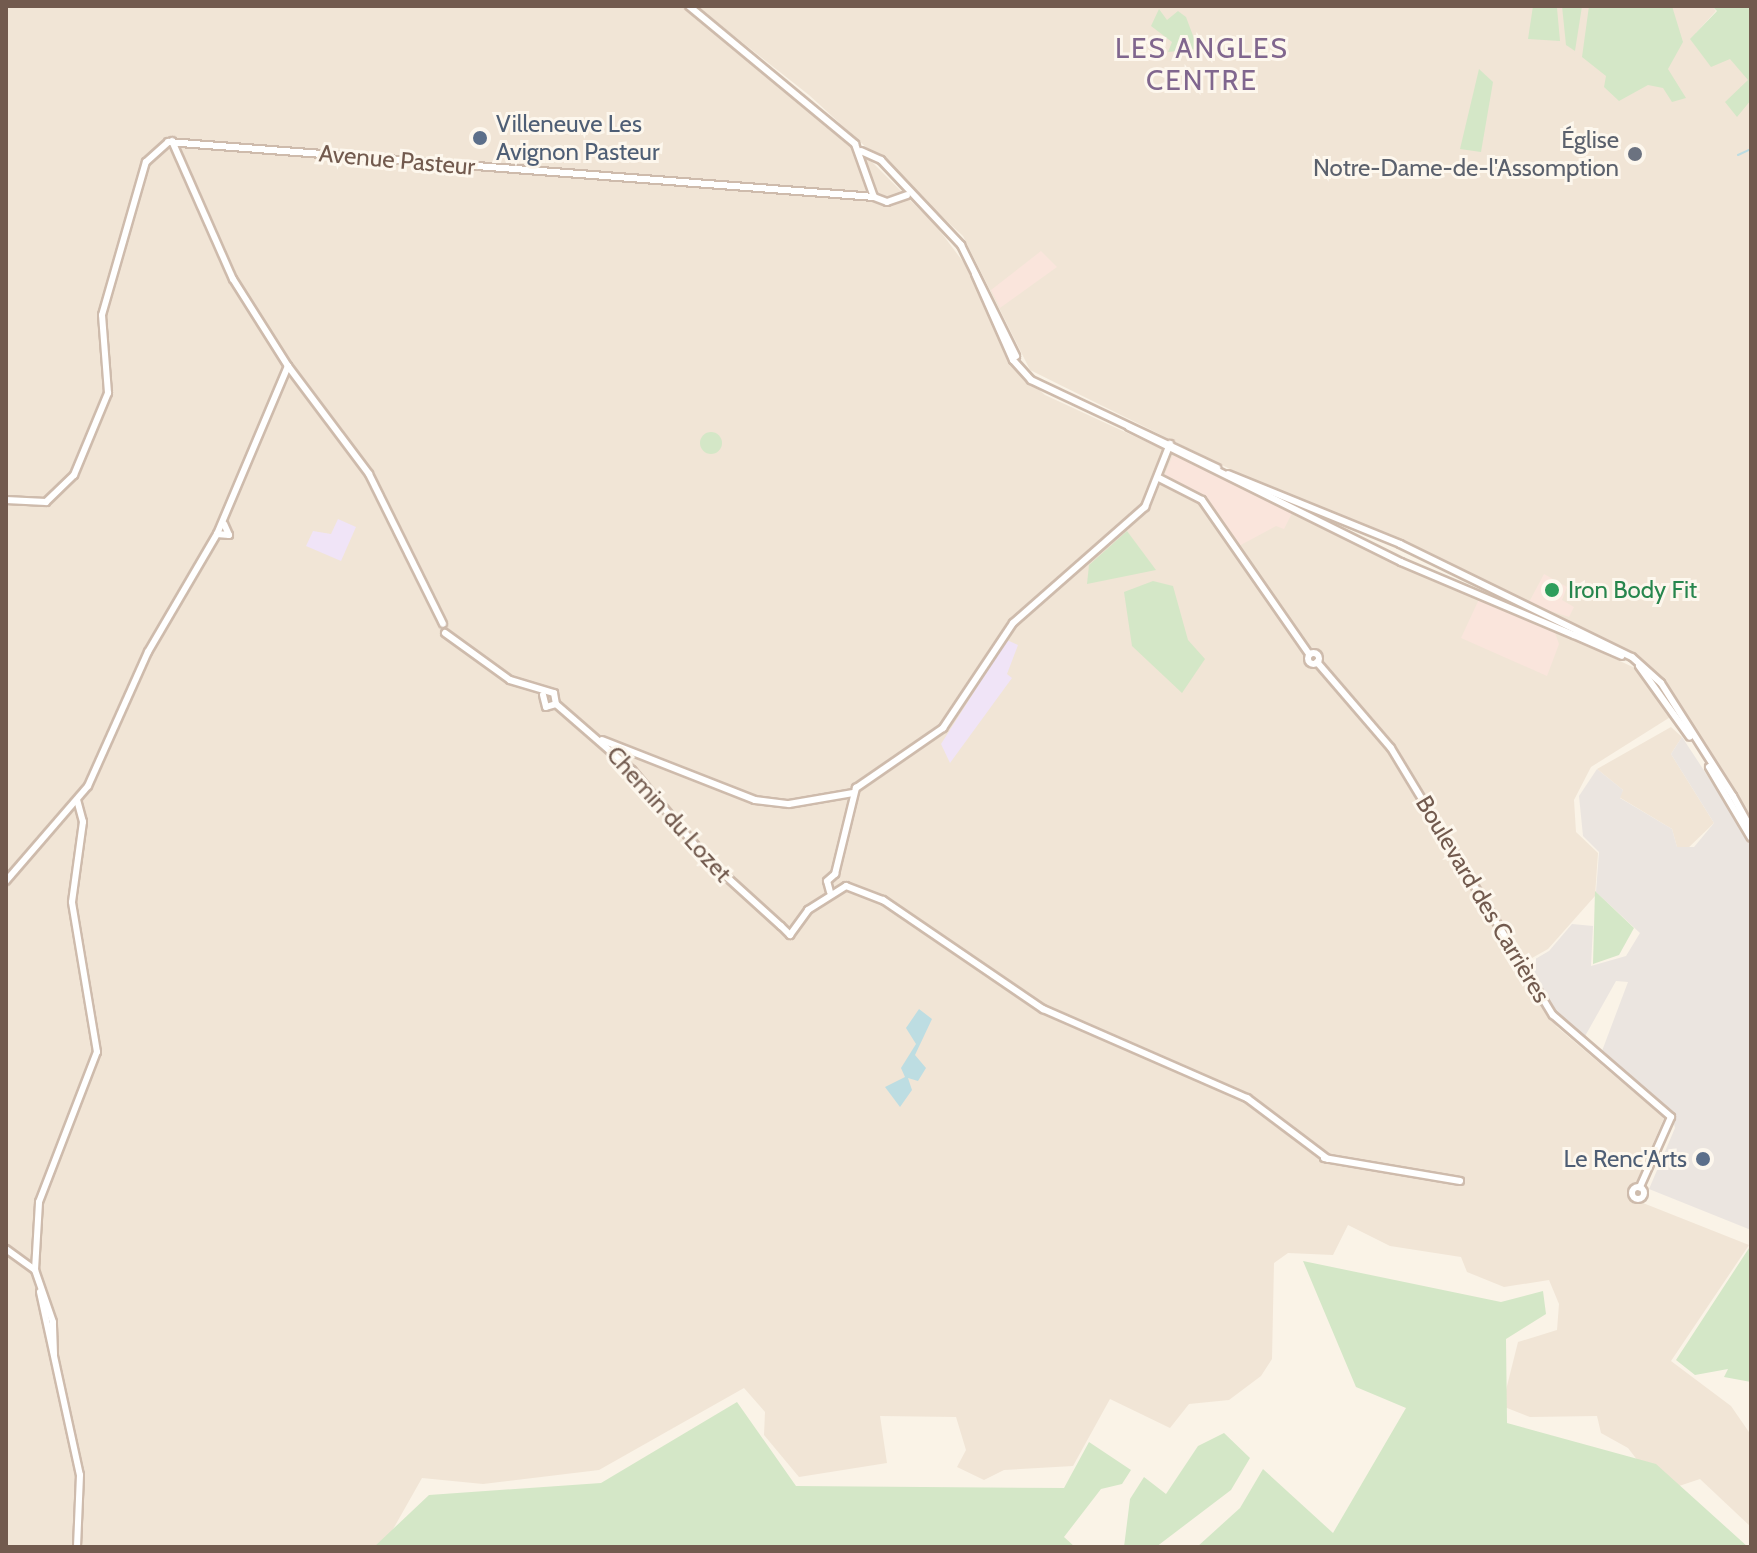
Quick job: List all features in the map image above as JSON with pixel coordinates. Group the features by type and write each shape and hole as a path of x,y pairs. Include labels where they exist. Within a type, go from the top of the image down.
{"street":[{"path":"689,6 781,76 949,231 975,274 1013,360 1031,380 1266,492 1413,554 1575,631"},
{"path":"6,500 46,502 74,475 107,397 100,324 145,166 172,141 233,279 289,370 369,474 443,624"},
{"name":"Avenue Pasteur","path":"172,141 862,197 907,195"},
{"path":"861,151 868,185 874,197"},
{"path":"862,162 871,156"},
{"path":"862,197 868,185"},
{"path":"896,196 898,185"},
{"path":"6,881 77,800 148,652 224,524 289,370"},
{"path":"602,740 627,747 755,800 798,804 853,793 943,728 1013,623 1145,507 1170,446"},
{"name":"Boulevard des Carrières","path":"1159,478 1202,500 1309,654 1309,662 1317,662 1395,755 1553,1015 1671,1117 1640,1187"},
{"path":"1257,487 1266,492"},
{"path":"217,534 229,535 224,524"},
{"path":"1388,546 1408,562 1575,631 1650,676 1751,829"},
{"path":"1408,562 1413,554"},
{"path":"445,633 468,655 543,695 554,693 556,704 546,707 543,695"},
{"name":"Chemin du Lozet","path":"556,704 602,740 707,859 781,926"},
{"path":"613,751 627,747"},
{"path":"830,892 827,881 835,874 853,793"},
{"path":"1730,798 1751,838"},
{"path":"77,800 83,822 72,902 95,1068 49,1165 34,1259 80,1475 77,1547"},
{"path":"835,874 846,886 883,900 1043,1009 1235,1092 1328,1159 1451,1180"},
{"path":"792,924 788,936 781,926 792,924 830,892 846,886"},
{"path":"6,1249 35,1270"},
{"path":"26,1263 34,1259"}],"shaded area":[{"path":"6,6 681,6 870,160 937,227 967,267 1012,366 1045,395 1635,668 1672,716 1591,767 1574,800 1576,832 1598,853 1595,896 1548,949 1514,968 1557,1027 1664,1118 1636,1183 1643,1203 1749,1245 1671,1361 1731,1406 1751,1435 1751,1527 1700,1479 1673,1488 1651,1478 1628,1448 1601,1433 1597,1416 1530,1417 1502,1406 1518,1342 1557,1330 1559,1304 1549,1280 1504,1287 1467,1272 1461,1257 1390,1246 1348,1225 1333,1255 1288,1253 1274,1263 1272,1359 1261,1376 1229,1400 1189,1404 1170,1428 1110,1399 1073,1466 1004,1470 984,1480 957,1467 966,1450 956,1417 880,1416 887,1463 799,1477 764,1435 765,1412 744,1388 599,1470 483,1484 422,1478 383,1547 6,1547"},
{"path":"696,6 1712,6 1716,11 1696,33 1751,43 1751,819 1662,677 1631,651 1423,556 1406,542 1378,537 1242,475 1030,370 963,236 809,95"},
{"path":"1041,251 1057,267 1000,308 991,290"},
{"path":"1173,455 1294,509 1284,529 1276,526 1237,547 1198,493 1164,476"},
{"path":"338,519 356,527 341,561 306,546 313,531 331,534"},
{"path":"1544,574 1567,587 1562,600 1574,607 1569,617 1528,604"},
{"path":"1480,597 1554,630 1559,644 1547,676 1461,638"},
{"path":"1007,640 1018,645 1007,674 1012,678 950,763 941,744"},
{"path":"1671,727 1682,737 1671,754 1714,823 1686,850 1677,847 1672,829 1619,797 1623,790 1597,769"},
{"path":"1682,737 1751,842 1751,1230 1649,1189 1675,1128 1671,1113 1602,1051 1628,982 1616,981 1584,1038 1557,1015 1523,966 1549,951 1572,924 1593,926 1591,966 1626,956 1640,933 1596,892 1599,852 1583,836 1579,796 1597,769 1623,790 1620,798 1672,829 1677,847 1694,847 1714,823 1671,754"}],"green space":[{"path":"1533,6 1557,8 1560,41 1528,39"},
{"path":"1562,6 1582,6 1575,51 1566,45"},
{"path":"1589,6 1672,6 1683,42 1668,69 1686,98 1672,102 1663,88 1648,85 1619,101 1604,87 1606,76 1582,57"},
{"path":"1712,6 1751,6 1751,100 1737,117 1725,102 1748,80 1730,59 1711,67 1690,39 1717,11"},
{"path":"1159,9 1167,20 1178,11 1186,17 1198,49 1168,52 1172,42 1151,26"},
{"path":"1479,69 1493,82 1481,152 1460,149"},
{"path":"711,432 719,435 722,443 719,451 711,454 703,451 700,443 703,435"},
{"path":"1127,531 1156,570 1087,584 1089,565"},
{"path":"1153,581 1173,586 1188,640 1205,659 1182,693 1132,646 1124,592"},
{"path":"1595,891 1634,928 1619,955 1593,964"},
{"path":"1751,1245 1751,1382 1724,1377 1728,1369 1695,1375 1676,1360"},
{"path":"1303,1261 1501,1302 1543,1291 1546,1314 1506,1339 1507,1423 1656,1464 1748,1547 1197,1547 1240,1508 1263,1469 1333,1533 1406,1408 1356,1387"},
{"path":"737,1402 796,1486 1064,1488 1089,1442 1131,1470 1122,1484 1101,1489 1064,1537 1075,1547 374,1547 429,1495 601,1483"},
{"path":"1224,1433 1250,1458 1231,1490 1156,1547 1124,1547 1130,1499 1144,1477 1166,1494 1198,1446"}],"water":[{"path":"919,1009 932,1019 915,1055 926,1068 918,1081 908,1078 912,1090 900,1107 885,1087 905,1077 901,1068 916,1044 906,1028"}],"waterway":[{"path":"1738,155 1751,149"}],"place":[{"name":"Villeneuve Les Avignon Pasteur","path":"480,138"},
{"name":"Église Notre-Dame-de-l'Assomption","path":"1635,154"},
{"name":"Iron Body Fit","path":"1552,590"},
{"name":"Le Renc'Arts","path":"1703,1159"}],"district":[{"name":"LES ANGLES CENTRE","path":"1202,64"}]}
